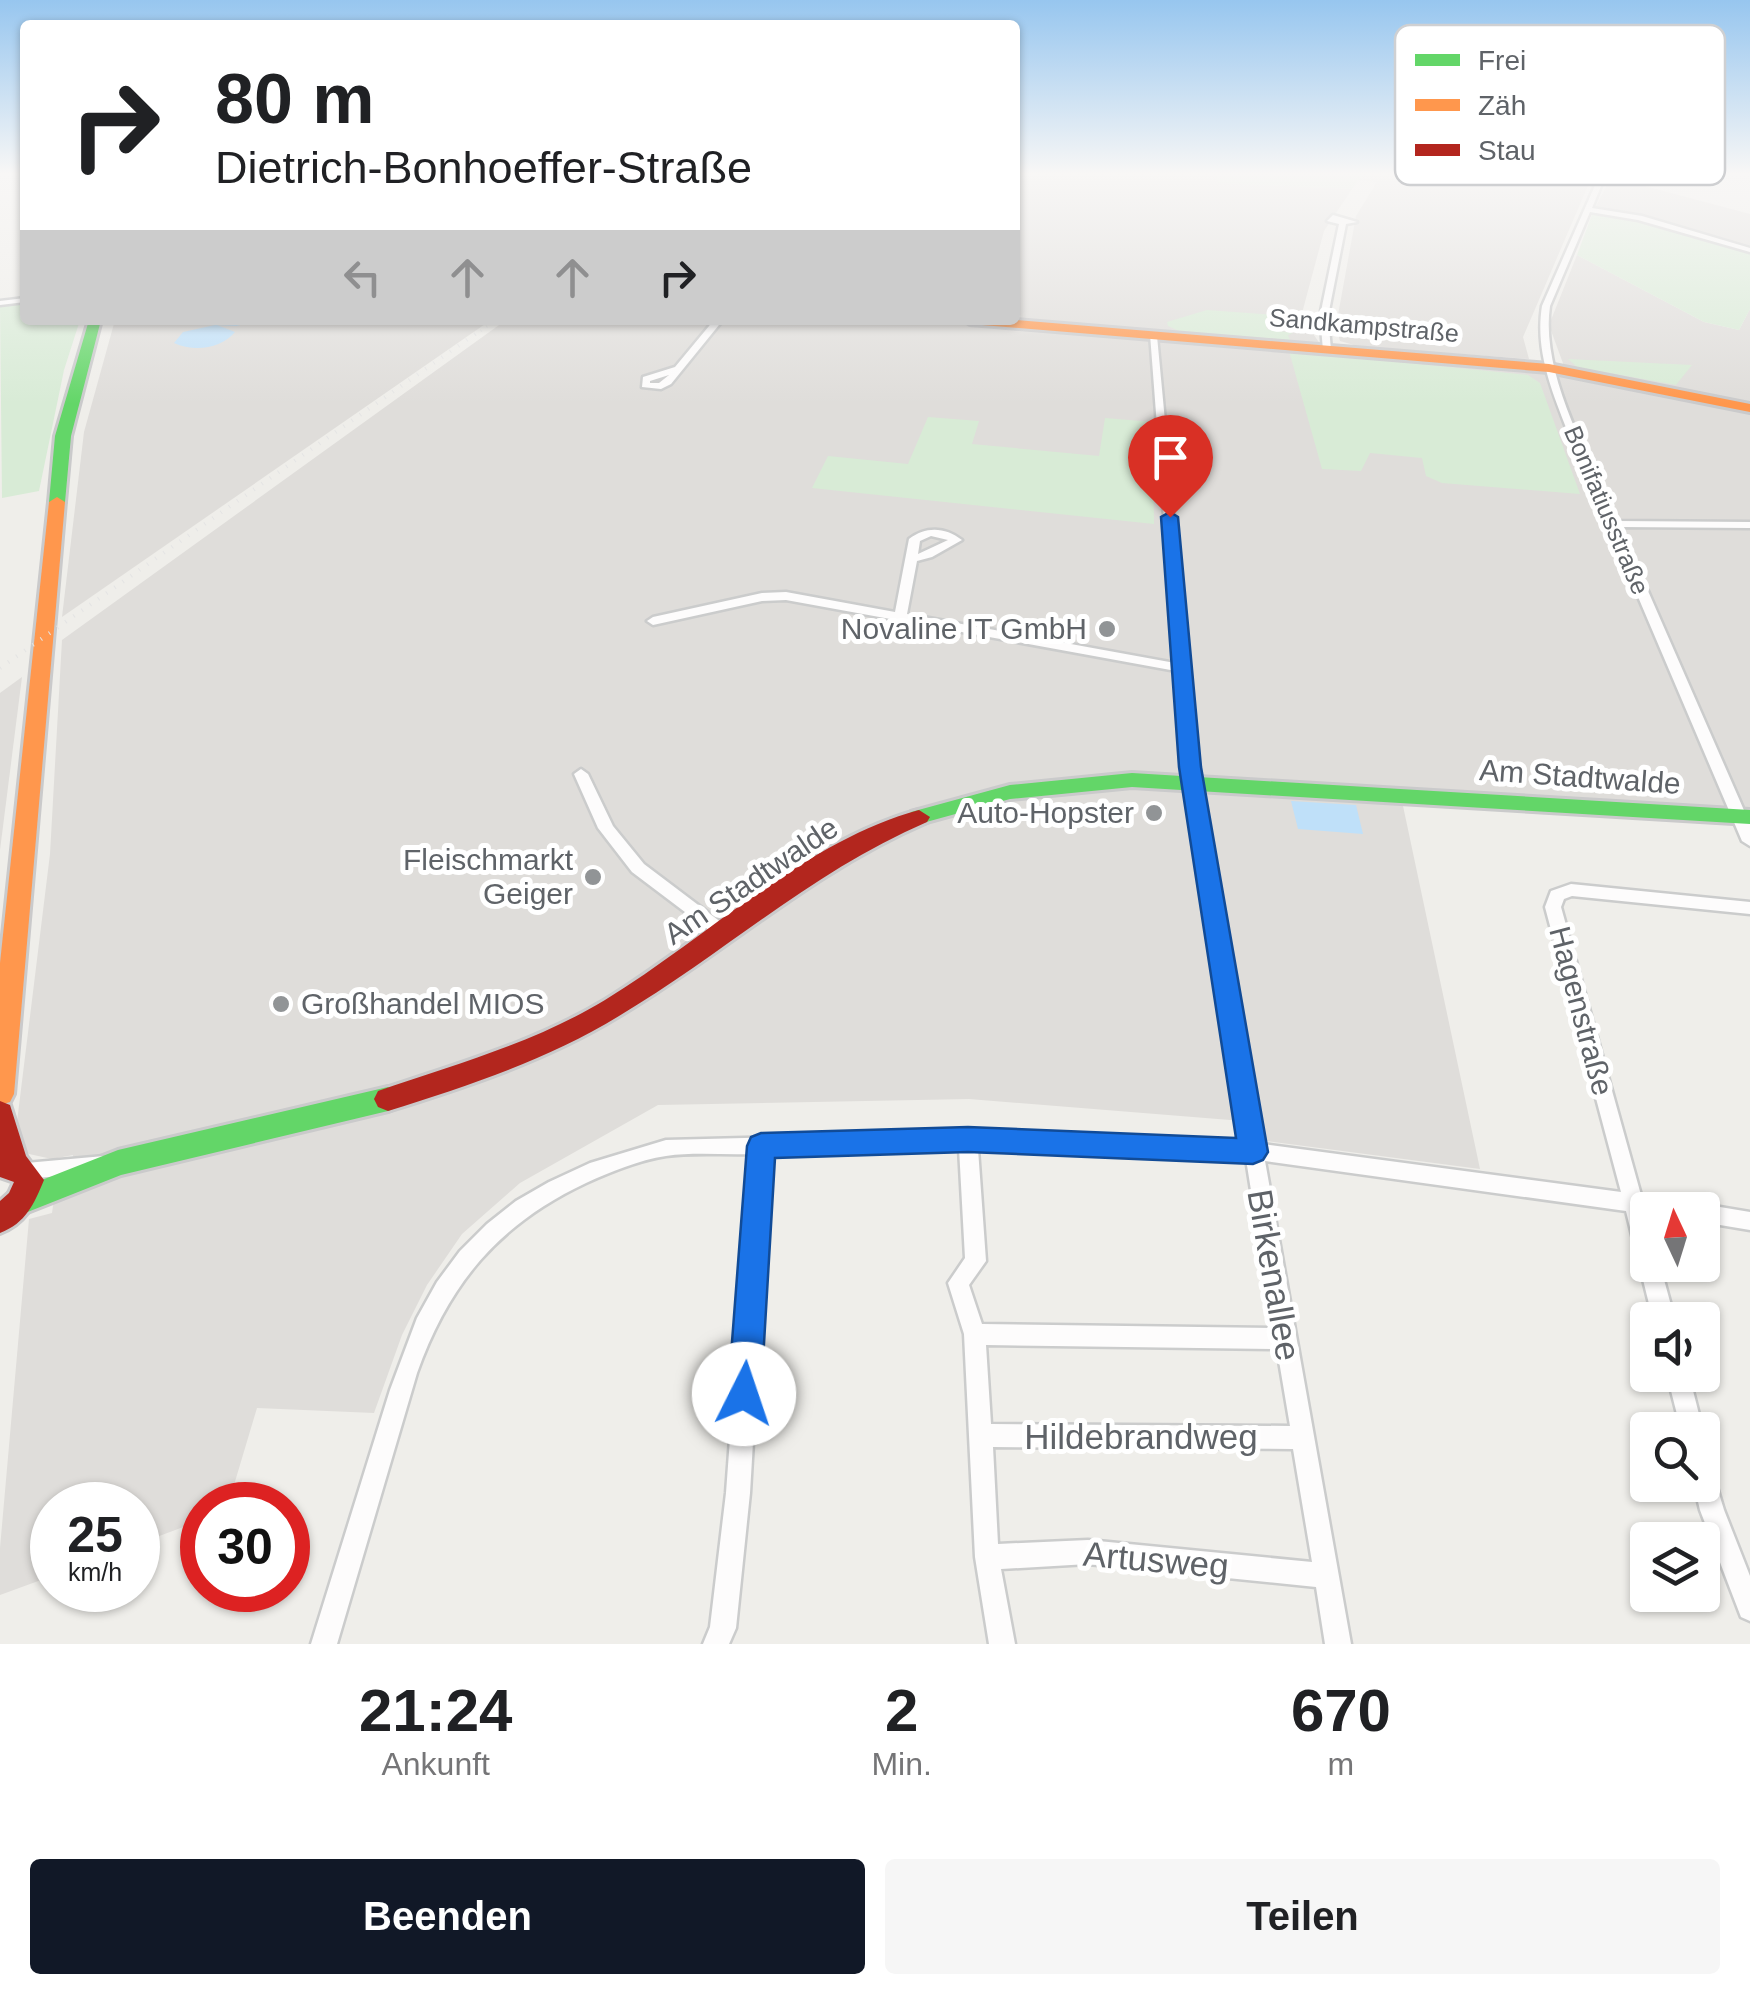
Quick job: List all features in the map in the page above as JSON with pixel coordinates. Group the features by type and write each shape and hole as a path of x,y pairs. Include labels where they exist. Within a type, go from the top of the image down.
{"street":[{"path":"1328,350 1324,316 1337,251"},
{"name":"Bonifatiusstraße","path":"1571,251 1546,306 1542,326 1550,368 1612,524 1745,817 1750,841"},
{"name":"Sandkampstraße","path":"1020,324 1550,368 1750,408"},
{"path":"0,1094 63,436 95,325"},
{"path":"676,370 714,325"},
{"name":"Birkenallee","path":"1153,336 1192,783 1338,1644"},
{"path":"1612,524 1750,525"},
{"path":"900,615 911,558"},
{"path":"653,622 762,597 786,596 1180,668"},
{"path":"581,774 606,828 638,868 724,933"},
{"name":"Am Stadtwalde","path":"6,1218 112,1164 472,1074 593,1021 822,864 864,840 978,799 1059,784 1132,780 1745,817"},
{"name":"Hagenstraße","path":"1632,1192 1553,907 1558,895 1571,890 1750,908"},
{"path":"0,1113 13,1166 27,1190 6,1218"},
{"path":"324,1644 412,1358 444,1292 480,1244 530,1201 572,1176 666,1148 968,1140 1253,1152 1630,1200"},
{"name":"Hildebrandweg","path":"968,1140 976,1261 958,1283 975,1334 987,1557 1002,1644"},
{"path":"716,1644 723,1628 738,1493 761,1146"},
{"name":"Am Stadtwalde","path":"13,1166 112,1164"},
{"path":"1720,1216 1750,1221"},
{"path":"975,1334 1285,1340"},
{"name":"Hildebrandweg","path":"980,1435 1303,1438"},
{"path":"1710,1502 1750,1608"},
{"name":"Artusweg","path":"987,1557 1088,1552 1326,1576"}],"shaded area":[{"path":"1020,251 1319,251 1301,317 1326,352 1581,376 1750,413 1750,809 1399,787 1480,1169 1259,1140 1255,1122 969,1099 658,1105 520,1183 462,1234 427,1285 402,1335 374,1413 257,1408 235,1482 180,1482 180,1528 160,1536 160,1482 30,1482 30,1584 0,1595 0,1548 29,1219 52,1213 54,1199 69,1195 73,1155 52,1159 29,1154 17,1141 16,1130 50,854 62,640 499,325 1020,325"},
{"path":"1350,251 1560,251 1523,337 1529,359 1361,347 1340,341 1336,326"},
{"path":"1577,255 1704,322 1739,330 1750,309 1750,403 1564,366 1549,325"},
{"path":"114,325 484,325 62,617 84,432"},
{"path":"22,677 0,850 0,693"}],"green space":[{"path":"1579,251 1750,251 1750,309 1739,330 1704,322 1577,255"},
{"path":"20,302 20,325 78,325 64,370 39,491 2,498 0,304"},
{"path":"1207,310 1315,318 1265,320 1267,329 1293,333 1288,335 1290,340 1179,331 1168,326 1167,322"},
{"path":"1289,351 1528,375 1540,383 1580,494 1442,483 1426,476 1422,458 1370,453 1361,471 1322,469"},
{"path":"1568,359 1692,365 1676,385 1577,367"},
{"path":"928,417 979,421 972,444 1099,456 1105,418 1153,422 1154,524 812,488 828,456 908,464"}],"water":[{"path":"217,325 235,332 215,345 198,348 174,343 183,332"},
{"path":"1291,801 1356,805 1363,834 1298,829"}],"railway":[{"path":"475,335 489,325"},
{"path":"0,668 478,332"}],"traffic: fast":[{"path":"57,502 63,436 94,325"},
{"path":"919,817 1010,792 1132,780 1750,817"},
{"path":"20,1202 118,1163 388,1099"}],"traffic: slow":[{"path":"1020,324 1549,368 1750,408"},
{"path":"0,1094 57,502"}],"traffic: jam":[{"path":"388,1099 504,1060 587,1022 652,982 799,879 877,835 919,817"},
{"path":"0,1113 13,1164"},
{"path":"0,1164 20,1167 29,1180 20,1202 0,1219"}],"place":[{"name":"Novaline IT GmbH","path":"1107,629"},
{"name":"Auto-Hopster","path":"1154,813"},
{"name":"Fleischmarkt Geiger","path":"593,877"},
{"name":"Großhandel MIOS","path":"281,1004"}],"route":[{"path":"744,1394 761,1146 968,1140 1253,1152 1193,793 1170,517"}]}
